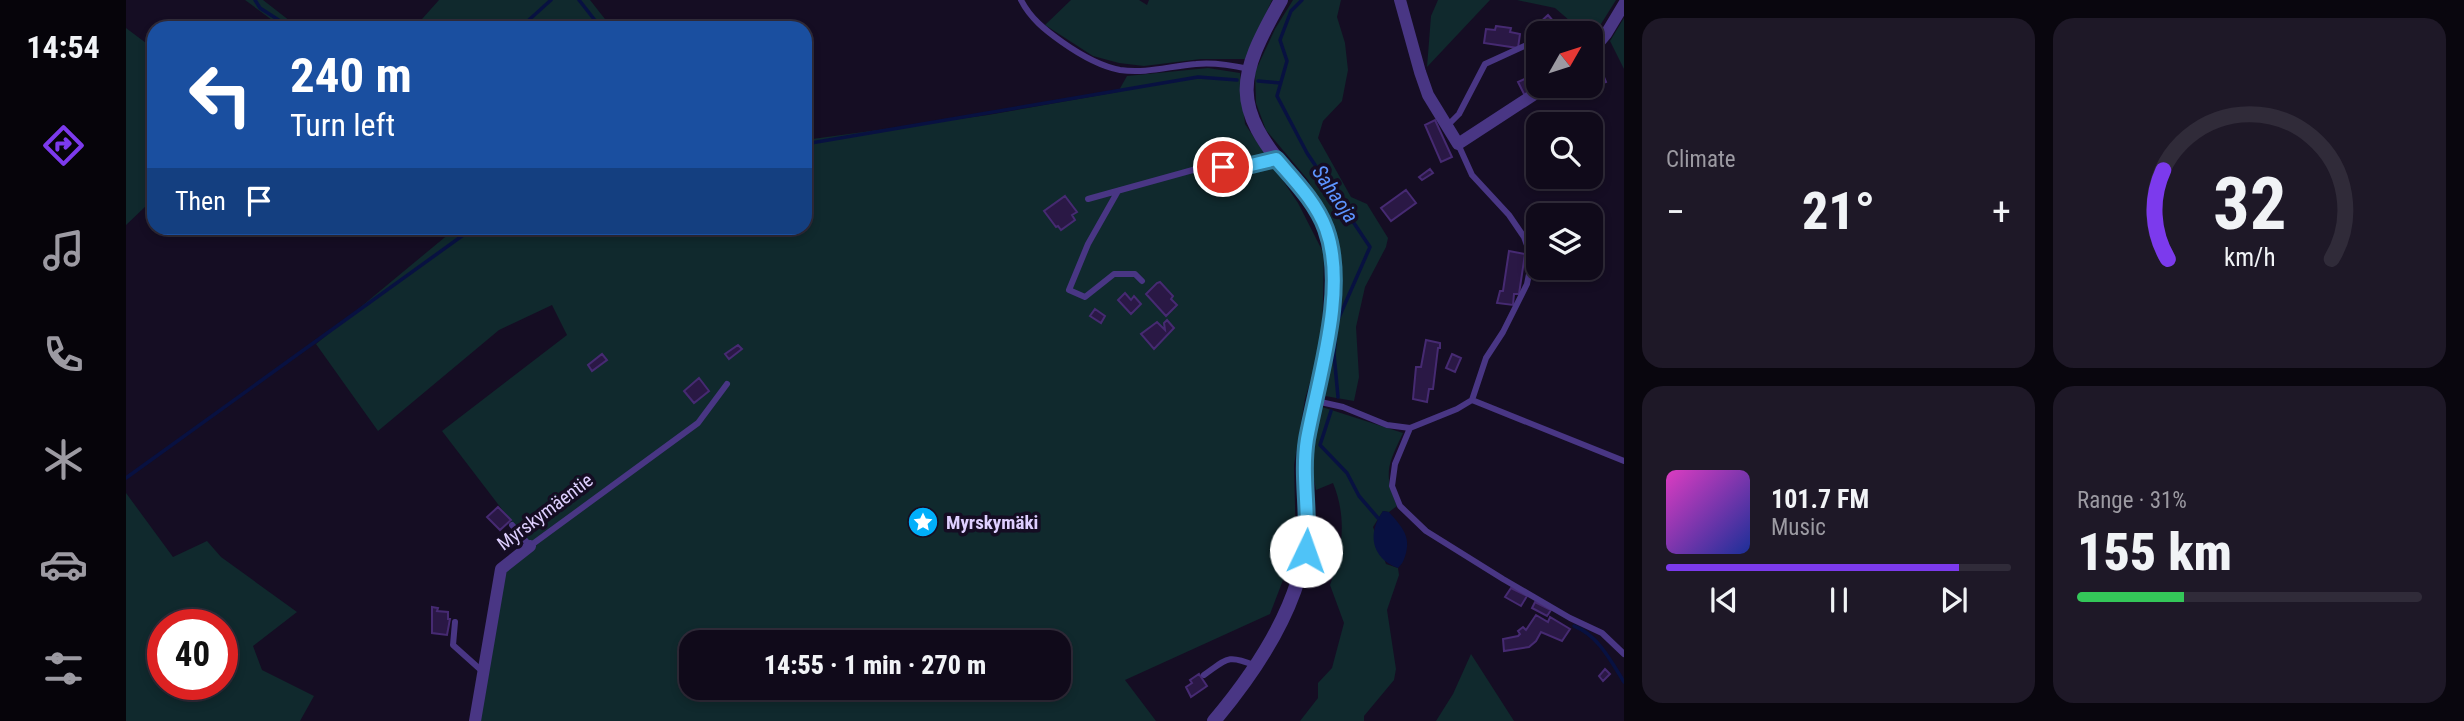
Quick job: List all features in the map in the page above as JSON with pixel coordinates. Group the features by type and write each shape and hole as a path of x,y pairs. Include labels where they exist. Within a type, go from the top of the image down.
{"street":[{"path":"1214,721 1256,666 1289,602 1306,551 1308,513 1304,474 1307,440 1327,344 1332,256 1326,230 1315,207 1255,128 1247,107 1249,69 1260,39 1281,0"},
{"path":"1400,0 1428,95 1458,144 1529,98"},
{"path":"1603,38 1624,4"},
{"name":"Myrskymäentie","path":"475,721 500,569 530,546"}],"lane":[{"path":"1021,0 1027,13 1046,32 1094,61 1120,70 1150,71 1197,63 1221,63 1249,69"},
{"path":"1447,126 1459,114 1485,64 1526,45"},
{"path":"1316,401 1343,407 1387,425 1410,428 1472,400 1486,358 1503,332 1527,284 1532,259 1524,237 1509,215 1472,175 1458,144"},
{"path":"1088,199 1200,168 1247,166 1276,159"},
{"path":"1118,191 1088,244 1069,289 1085,298 1114,274 1135,274 1142,281"},
{"name":"Myrskymäentie","path":"530,546 698,423 727,384"},
{"path":"1472,400 1624,461"},
{"path":"1410,428 1395,464 1392,486 1400,506 1426,531 1570,618 1602,633 1624,654"},
{"path":"512,525 530,546"},
{"path":"455,622 453,645 483,672"},
{"path":"1204,675 1227,659 1236,658 1256,666"}],"green space":[{"path":"245,0 263,0 290,21 274,21"},
{"path":"439,0 590,0 606,21 420,21"},
{"path":"1071,0 1139,0 1147,5 1149,0 1272,0 1245,59 1201,59 1144,66 1093,56 1045,25"},
{"path":"1293,0 1341,0 1337,17 1345,43 1348,70 1342,101 1323,121 1318,138 1351,197 1367,204 1388,238 1365,287 1356,327 1359,377 1354,401 1325,396 1338,310 1340,277 1332,228 1308,180 1266,130 1256,103 1255,72 1275,29"},
{"path":"1438,0 1490,0 1427,67 1431,16"},
{"path":"1517,0 1616,0 1603,21 1570,21 1555,8"},
{"path":"1624,18 1624,69 1610,41"},
{"path":"126,28 147,44 147,201 146,206 126,225"},
{"path":"1208,68 1240,73 1245,124 1298,203 1324,254 1322,341 1305,399 1294,465 1296,546 1270,614 1125,680 1156,721 475,721 501,569 530,546 442,431 567,335 552,305 499,330 378,431 316,344 448,235 812,235 812,139 988,115 1118,92 1127,76"},
{"path":"1319,406 1403,433 1389,469 1390,485 1397,506 1389,512 1383,511 1373,527 1386,564 1398,568 1399,575 1387,610 1396,669 1394,680 1364,716 1364,721 1300,721 1318,698 1318,683 1332,668 1344,623 1330,585 1342,534 1340,508 1333,483 1316,490 1312,469"},
{"path":"126,493 173,557 207,541 221,557 297,612 253,646 262,670 314,696 300,721 126,721"},
{"path":"1471,654 1514,721 1436,721 1453,694"}],"shaded area":[{"path":"1383,511 1389,512 1406,536 1406,553 1398,568 1382,558 1374,544 1375,528"}],"building":[{"path":"1548,15 1553,21 1541,21"},
{"path":"1496,26 1511,28 1510,32 1520,34 1518,48 1484,43 1486,29 1495,30"},
{"path":"1526,78 1526,96 1525,96 1518,82"},
{"path":"1435,120 1452,157 1441,162 1425,125"},
{"path":"1430,169 1433,173 1422,180 1419,177"},
{"path":"1406,190 1416,203 1391,221 1381,208"},
{"path":"1065,196 1077,212 1072,215 1075,220 1061,230 1044,211"},
{"path":"1509,251 1525,254 1519,294 1514,294 1513,305 1497,303 1500,291 1503,291"},
{"path":"1160,282 1173,296 1171,299 1177,305 1166,316 1146,294"},
{"path":"1125,293 1131,300 1134,296 1141,304 1131,314 1118,300"},
{"path":"1095,309 1105,316 1101,323 1090,316"},
{"path":"1167,320 1174,328 1154,349 1141,334 1157,322 1165,330 1164,323"},
{"path":"1426,340 1440,343 1433,389 1429,389 1427,402 1413,399 1416,367 1421,367"},
{"path":"738,345 742,349 729,359 725,354"},
{"path":"602,354 607,360 592,371 588,365"},
{"path":"1452,354 1461,358 1455,372 1446,368"},
{"path":"699,378 709,391 694,403 684,391"},
{"path":"498,507 511,520 500,530 487,517"},
{"path":"1511,588 1527,596 1521,606 1505,597"},
{"path":"1535,602 1551,610 1547,616 1532,608"},
{"path":"432,607 438,608 437,611 448,612 450,619 447,635 432,633"},
{"path":"1536,615 1548,622 1550,617 1570,629 1562,641 1541,632 1529,647 1504,651 1503,639 1518,636 1518,631 1523,627 1526,630"},
{"path":"1605,669 1610,674 1603,681 1599,676"},
{"path":"1199,674 1207,686 1191,697 1186,687 1192,683 1190,680"}],"waterway":[{"path":"255,0 260,8 280,21"},
{"path":"528,21 551,0"},
{"path":"579,0 596,21"},
{"name":"Sahaoja","path":"1302,0 1291,11 1280,40 1287,61 1277,96 1307,153 1370,247 1337,322 1334,354 1338,397"},
{"path":"812,143 1198,77 1237,80"},
{"path":"1258,81 1280,83"},
{"path":"126,478 463,235"},
{"name":"Sahaoja","path":"1331,411 1320,445 1347,473 1359,496 1378,518"},
{"path":"1574,626 1597,642 1624,682"}],"place":[{"name":"Myrskymäki","path":"923,522"}],"route":[{"path":"1223,167 1247,166 1276,159 1315,207 1326,230 1332,256 1327,344 1307,440 1304,474 1308,513 1306,551"}]}
